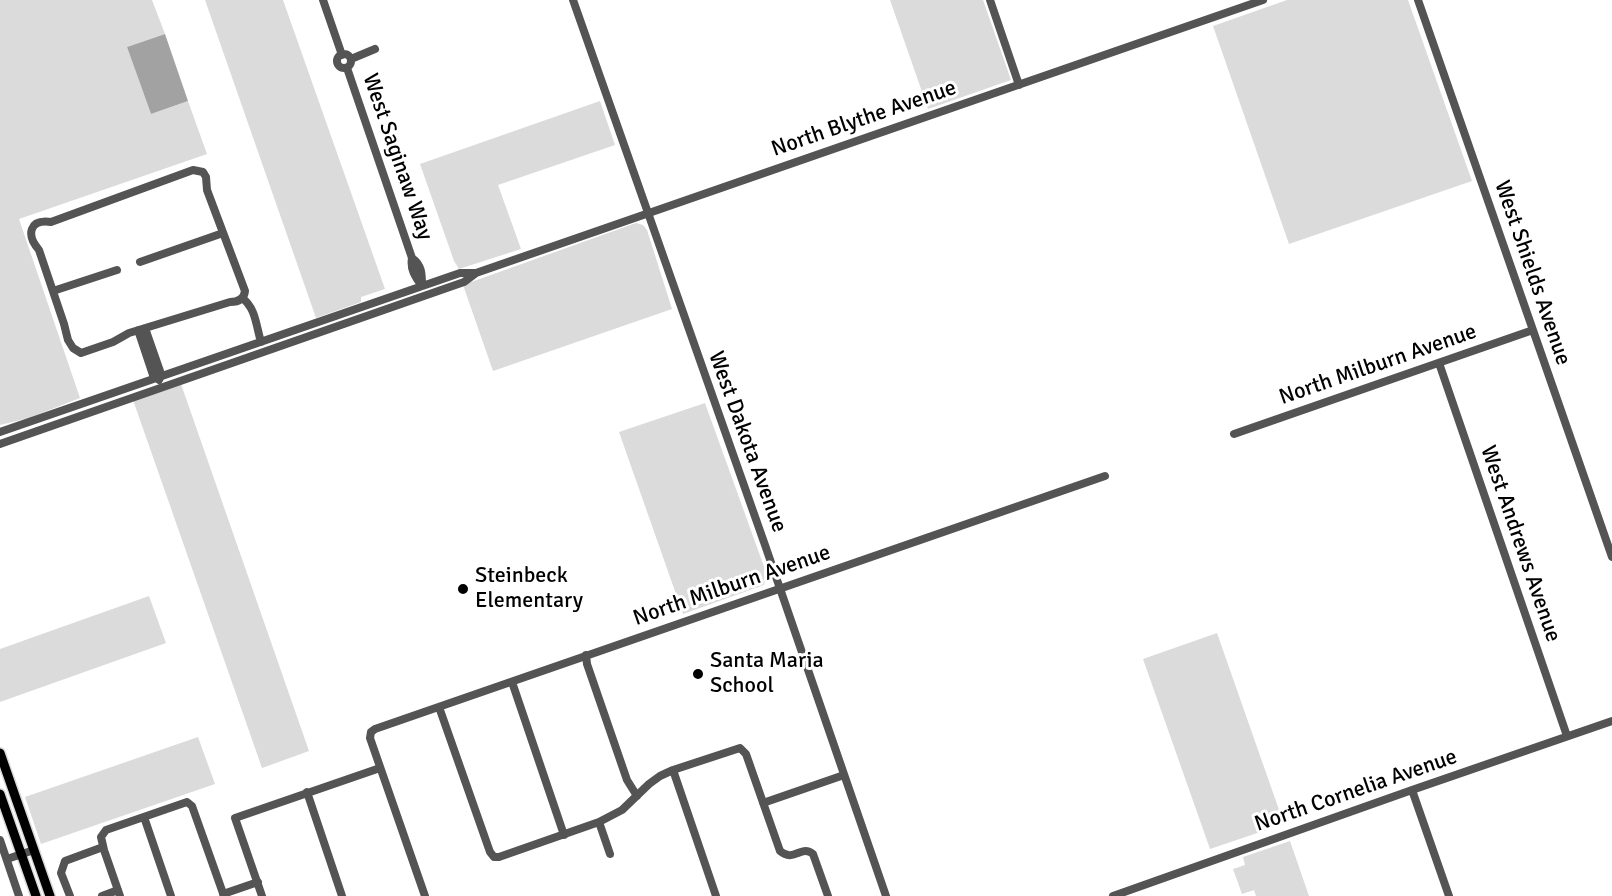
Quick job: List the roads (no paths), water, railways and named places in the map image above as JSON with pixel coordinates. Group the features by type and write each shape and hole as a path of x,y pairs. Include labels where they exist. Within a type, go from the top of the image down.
{"main road":[{"path":"0,753 50,896"},
{"path":"0,794 36,896"}],"street":[{"name":"West Saginaw Way","path":"323,0 342,55"},
{"name":"West Dakota Avenue","path":"573,0 765,544 886,896"},
{"path":"990,0 1019,85"},
{"name":"North Blythe Avenue","path":"0,444 464,282 476,273 1263,0"},
{"name":"West Shields Avenue","path":"1418,0 1612,557"},
{"path":"351,59 375,50"},
{"path":"342,55 347,55 351,59 351,64 347,68 341,68 338,64 338,58 342,55"},
{"name":"West Saginaw Way","path":"347,68 412,258 411,264 415,277 422,286"},
{"path":"194,170 203,172 206,177 207,190 245,291 238,301 129,333 86,352 77,351 68,340 53,291 39,250 31,237 34,226 44,221 51,222 194,170"},
{"path":"140,262 223,233"},
{"path":"53,291 117,270"},
{"name":"North Blythe Avenue","path":"0,432 460,273 476,273"},
{"name":"North Blythe Avenue","path":"368,315 372,310 418,294 422,286"},
{"path":"242,298 253,309 261,342"},
{"path":"142,329 158,377"},
{"name":"North Milburn Avenue","path":"1234,434 1533,330"},
{"path":"283,334 286,343"},
{"name":"West Andrews Avenue","path":"1439,363 1567,736"},
{"name":"North Blythe Avenue","path":"110,405 118,397 155,384 158,377"},
{"name":"North Milburn Avenue","path":"380,768 370,738 370,732 375,729 1105,476"},
{"path":"586,655 587,664 627,780 637,796"},
{"path":"512,682 564,835"},
{"path":"439,707 490,852 494,857 599,822 622,810 660,776 736,748 743,749 746,754 780,851 785,856 805,850 813,854 828,896"},
{"name":"North Cornelia Avenue","path":"1113,896 1612,721"},
{"path":"262,896 235,818 380,768 425,896"},
{"path":"673,770 716,896"},
{"path":"763,803 844,775"},
{"path":"1412,790 1449,896"},
{"path":"307,792 342,896"},
{"path":"102,896 119,893 103,847 101,837 106,830 187,802 192,806 224,895 258,882"},
{"path":"144,817 171,896"},
{"path":"599,822 610,854"},
{"path":"0,840 17,895"},
{"path":"70,896 61,873 65,861 103,847"},
{"path":"7,860 33,850"}],"place":[{"name":"Steinbeck Elementary","path":"463,589"},
{"name":"Santa Maria School","path":"698,674"}]}
